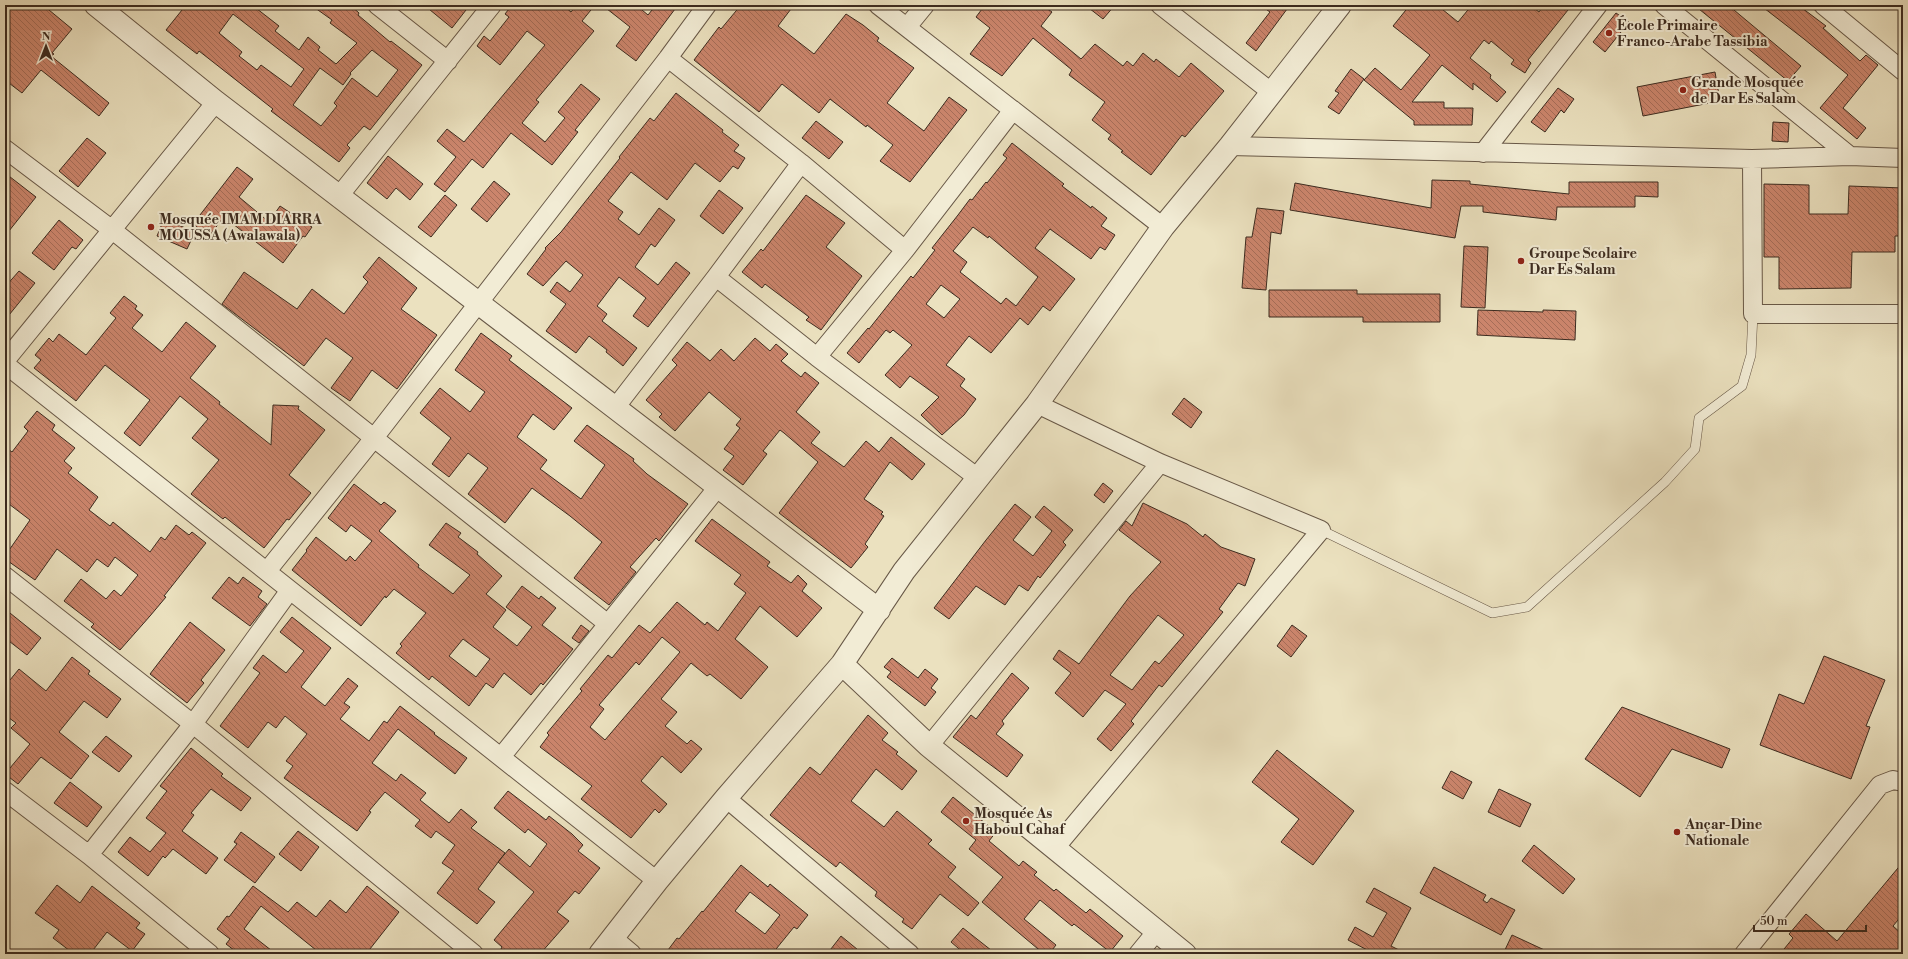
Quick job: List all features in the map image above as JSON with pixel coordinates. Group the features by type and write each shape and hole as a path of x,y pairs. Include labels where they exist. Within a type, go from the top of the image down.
{"street":[{"path":"377,5 448,61"},
{"path":"339,196 492,5"},
{"path":"266,571 374,438 477,302 668,58 707,5"},
{"path":"878,5 1163,228"},
{"path":"907,27 925,5"},
{"path":"1160,5 1271,92"},
{"path":"632,954 607,946 657,881 726,798 842,664 904,571 1037,404 1163,228 1230,146 1340,5"},
{"path":"1483,153 1598,5"},
{"path":"1664,5 1850,156"},
{"path":"1822,5 1903,71"},
{"path":"98,6 216,102 878,610"},
{"path":"668,58 801,163 905,250"},
{"path":"5,361 216,102"},
{"path":"817,357 905,250 1013,110"},
{"path":"1230,146 1752,159 1900,153"},
{"path":"5,149 111,229 608,624"},
{"path":"1752,159 1753,314 1903,314"},
{"path":"615,408 716,277 801,163"},
{"path":"716,277 817,357 978,478"},
{"path":"5,364 657,881"},
{"path":"1037,404 1160,463 1321,530 1055,848"},
{"path":"930,746 1160,463"},
{"path":"501,757 718,487"},
{"path":"5,576 193,724 474,954"},
{"path":"88,855 193,724 290,590"},
{"path":"842,664 930,746 1156,932 1185,954"},
{"path":"1744,954 1880,785 1893,780 1903,782"},
{"path":"5,791 88,855 198,951"},
{"path":"726,798 910,954"},
{"path":"1138,954 1156,932"}],"lane":[{"path":"1321,530 1492,614 1527,607 1665,482 1695,449 1700,418 1742,386 1751,355 1753,314"}],"building":[{"path":"5,5 43,5 72,29 51,56 109,103 99,116 41,70 22,93 5,80"},
{"path":"186,5 252,5 279,26 275,31 299,50 308,37 320,47 318,50 336,64 357,43 330,23 332,20 311,5 350,5 359,13 358,15 390,42 391,41 422,65 370,130 364,126 347,145 350,148 339,162 271,111 273,109 199,51 197,54 166,30","holes":["233,14 304,69 291,87 261,65 257,70 239,56 242,52 219,33","372,50 398,70 377,97 352,78 334,103 337,106 321,126 293,105 320,68 343,85 351,74 350,73"]},
{"path":"424,5 459,5 466,10 452,28"},
{"path":"512,5 563,5 571,12 577,5 595,5 582,21 594,31 536,100 539,102 522,123 545,142 565,118 558,112 581,84 600,99 575,130 578,132 552,165 511,133 483,168 472,159 445,192 434,184 456,157 437,141 447,129 464,142 545,45 527,31 500,65 477,46 484,36 490,41 509,17 505,14"},
{"path":"602,5 636,5 648,15 656,5 678,5 636,61 616,46 630,27"},
{"path":"741,5 794,5 778,26 814,54 846,14 863,25 879,38 877,41 914,68 887,103 924,131 949,97 967,110 910,182 880,161 893,145 867,125 866,127 830,99 819,113 782,84 759,112 694,60 719,27 721,29"},
{"path":"985,5 1042,5 1052,12 1041,26 1081,59 1095,44 1123,66 1127,61 1133,66 1143,53 1154,62 1156,59 1179,77 1191,63 1224,91 1185,137 1182,135 1151,175 1121,152 1123,151 1108,139 1111,135 1092,120 1105,102 1069,75 1072,70 1033,38 1002,76 970,54 990,28 976,17"},
{"path":"1085,5 1115,5 1103,19"},
{"path":"1260,5 1290,5 1256,51 1246,43 1270,12"},
{"path":"1410,5 1437,5 1458,22 1472,5 1507,5 1513,10 1517,5 1530,5 1539,12 1544,5 1572,5 1528,60 1531,63 1525,73 1511,64 1514,60 1491,41 1489,44 1484,40 1470,58 1491,75 1490,78 1506,92 1497,102 1473,83 1473,90 1442,65 1412,102 1444,102 1444,108 1473,108 1472,125 1414,125 1414,121 1364,80 1375,68 1401,90 1430,55 1393,26"},
{"path":"1694,5 1728,5 1801,66 1788,81"},
{"path":"1760,5 1798,5 1826,26 1823,28 1860,61 1866,55 1878,65 1843,108 1866,128 1857,139 1820,108 1848,75"},
{"path":"1616,13 1629,22 1605,52 1593,42"},
{"path":"1351,69 1364,79 1339,114 1328,107 1339,93 1335,91"},
{"path":"1715,72 1720,101 1643,116 1637,87"},
{"path":"1558,88 1574,99 1564,113 1561,110 1545,132 1531,122"},
{"path":"676,93 723,130 722,132 739,145 734,151 745,158 738,169 733,166 720,182 695,163 667,200 631,172 608,201 623,212 618,219 639,235 659,208 675,220 655,247 651,244 635,267 658,285 676,262 690,273 648,327 633,316 646,298 619,277 597,306 607,314 602,321 637,348 623,366 606,352 607,350 589,336 576,353 546,331 566,304 550,292 557,282 570,292 583,275 566,261 543,286 527,274 546,249 545,248 561,232 650,118 654,121"},
{"path":"816,121 843,142 829,159 802,138"},
{"path":"1773,122 1789,123 1788,142 1772,141"},
{"path":"87,138 106,153 78,187 59,171"},
{"path":"1012,143 1064,184 1062,186 1107,218 1101,226 1115,235 1105,250 1100,247 1091,259 1050,229 1035,248 1075,279 1050,311 1043,306 1028,325 1020,318 991,353 969,336 946,365 965,379 960,386 976,399 964,415 942,435 921,415 939,397 910,376 900,388 885,375 912,345 893,330 890,333 886,330 859,363 847,353 868,328 869,329 911,276 913,278 935,250 932,248 970,199 972,200 1007,158 1003,155","holes":["973,227 988,238 989,236 1038,277 1016,306 1006,298 1001,304 960,272 967,262 953,251","941,285 960,299 944,318 926,304"]},
{"path":"388,156 423,184 410,200 396,188 387,199 367,183"},
{"path":"237,167 253,179 239,197 269,222 280,206 312,227 305,237 303,236 283,263 224,217 209,236 193,224"},
{"path":"5,173 36,197 5,236"},
{"path":"1432,180 1470,181 1470,184 1569,194 1569,182 1658,182 1658,197 1635,196 1635,207 1557,207 1556,220 1483,212 1483,206 1461,206 1455,238 1290,210 1295,183 1431,208"},
{"path":"494,181 510,194 487,222 471,209"},
{"path":"1764,184 1809,185 1809,214 1848,214 1849,186 1903,188 1903,236 1895,236 1895,252 1852,252 1851,288 1779,289 1779,257 1764,257"},
{"path":"719,190 743,208 723,234 700,216"},
{"path":"445,195 457,205 431,237 418,227"},
{"path":"806,195 845,223 826,247 862,276 821,330 806,320 809,317 765,284 762,288 742,272 761,249 763,251"},
{"path":"1257,208 1284,211 1281,234 1271,232 1266,290 1242,288 1246,237 1252,237"},
{"path":"164,219 195,232 187,249 157,236"},
{"path":"59,220 83,240 76,249 72,247 54,270 32,253"},
{"path":"1464,246 1488,247 1485,308 1461,307"},
{"path":"379,257 417,288 401,309 437,335 397,389 372,370 350,401 331,388 353,358 326,338 304,366 222,304 244,272 297,309 312,289 344,314 368,282 363,277"},
{"path":"19,271 35,283 5,320 5,287"},
{"path":"1269,290 1357,290 1357,294 1440,294 1440,322 1363,322 1363,317 1269,317"},
{"path":"124,296 137,306 135,309 143,315 132,328 162,352 186,322 216,346 190,378 220,402 219,404 271,445 273,405 299,406 298,409 325,430 289,475 311,493 289,520 287,519 264,548 225,517 223,519 191,494 219,460 192,438 208,419 180,396 140,446 124,433 150,400 105,365 76,401 34,368 41,360 35,355 49,338 53,342 59,334 86,355 116,318 110,313"},
{"path":"1478,310 1543,312 1543,310 1576,311 1575,340 1477,335"},
{"path":"481,333 512,356 509,360 572,408 554,430 533,414 517,437 547,460 540,469 581,499 605,465 574,441 587,425 634,459 633,461 647,474 688,504 659,541 656,538 630,567 636,572 609,605 574,578 602,542 570,516 532,488 505,523 468,494 488,468 468,453 449,477 432,464 451,438 420,413 440,388 470,412 485,392 455,370"},
{"path":"755,338 770,351 776,344 788,354 781,361 801,377 805,372 819,383 796,412 820,432 811,443 844,467 866,441 879,452 891,437 925,464 912,480 890,462 864,499 883,512 881,514 884,516 865,544 868,547 851,568 779,513 818,462 784,433 780,430 763,451 767,454 743,485 723,470 734,456 724,449 740,428 736,425 741,419 709,392 675,431 659,417 662,414 646,400 677,365 672,360 687,342 710,361 721,349 734,361"},
{"path":"1184,398 1202,412 1191,428 1172,414"},
{"path":"37,411 55,425 52,430 75,448 64,461 72,468 68,473 98,497 89,510 110,526 113,522 150,552 161,537 165,540 176,525 189,535 192,532 206,543 164,596 166,597 120,650 91,627 94,624 64,601 81,579 106,599 114,590 121,596 138,575 115,557 108,567 97,559 87,572 57,549 35,580 5,559 5,556 30,520 5,501 5,447 12,452 28,431 24,427"},
{"path":"1103,483 1113,491 1104,503 1094,495"},
{"path":"354,484 381,505 384,502 396,511 379,531 419,565 418,567 453,594 470,575 429,545 446,523 461,533 458,537 478,552 477,554 502,576 486,594 506,610 493,627 517,646 532,627 506,607 522,586 539,599 541,596 556,608 542,625 573,649 543,685 541,683 531,695 504,673 493,688 486,683 469,706 432,676 429,680 396,653 402,646 400,644 426,613 394,589 386,598 385,596 361,626 292,570 316,537 346,561 350,556 355,561 372,541 351,525 346,532 328,518","holes":["463,639 490,659 476,677 449,656"]},
{"path":"1143,503 1187,524 1203,537 1205,534 1221,547 1255,559 1245,586 1238,583 1219,609 1223,612 1162,687 1159,685 1131,721 1134,724 1111,751 1097,739 1126,704 1105,690 1083,717 1055,693 1071,673 1053,659 1059,650 1079,664 1130,596 1161,562 1119,530 1126,521 1132,526","holes":["1158,615 1184,635 1159,664 1155,661 1132,690 1110,675"]},
{"path":"1015,504 1031,517 1013,540 1033,556 1052,531 1035,517 1044,506 1073,530 1063,542 1066,545 1040,578 1038,576 1028,591 1019,585 1005,605 976,586 949,619 934,608"},
{"path":"712,519 770,562 767,566 791,583 798,575 807,584 802,591 822,608 797,637 760,606 735,639 768,667 741,699 710,674 707,676 691,663 661,699 677,712 665,726 687,744 691,740 702,749 681,773 662,756 641,781 667,804 659,813 655,809 631,838 581,799 592,786 540,747 549,735 547,733 582,691 580,689 608,655 612,658 639,625 650,633 677,602 705,625 707,622 718,631 746,593 734,584 741,575 695,541","holes":["662,637 680,652 605,740 590,727 604,709 599,705 636,662 639,665"]},
{"path":"229,577 238,584 243,577 262,591 258,597 267,604 250,626 212,598"},
{"path":"5,609 41,638 27,655 5,638"},
{"path":"292,617 331,648 301,687 325,706 348,678 358,686 344,703 350,707 340,719 369,741 384,721 387,723 400,706 435,733 434,734 467,758 455,774 398,729 372,763 396,781 401,774 426,793 420,800 449,823 461,809 477,822 471,828 505,853 478,889 495,902 477,924 437,893 454,871 442,863 455,845 436,831 431,838 415,826 420,820 385,792 369,811 371,812 357,831 284,778 293,766 286,761 307,734 285,716 276,728 268,722 248,748 220,726 260,673 253,668 263,655 286,673 304,651 280,632"},
{"path":"190,622 225,650 201,680 204,683 187,703 150,674"},
{"path":"581,625 589,631 579,643 572,638"},
{"path":"1292,625 1307,636 1291,657 1277,646"},
{"path":"1824,656 1885,680 1866,726 1870,727 1851,779 1760,745 1779,694 1804,704"},
{"path":"72,657 90,671 88,674 121,699 107,718 84,701 59,732 89,756 71,779 41,757 18,784 5,774 30,744 11,728 16,723 5,715 5,686 19,669 46,691"},
{"path":"892,658 918,678 925,669 938,679 931,688 936,692 925,706 887,677 891,672 884,667"},
{"path":"1012,673 1029,688 1002,721 1004,724 996,734 1023,755 1007,777 953,737 971,715 976,719"},
{"path":"1622,707 1730,749 1722,768 1672,749 1640,797 1585,759"},
{"path":"868,715 888,733 882,740 898,752 896,754 917,771 902,790 876,769 851,801 884,827 897,811 932,840 928,844 956,867 948,877 979,903 968,916 940,894 912,929 902,922 904,919 875,896 877,892 840,862 836,867 770,815 810,767 820,775"},
{"path":"106,736 132,756 119,772 92,752"},
{"path":"191,748 223,774 221,776 251,798 241,811 211,789 191,813 194,815 182,831 218,858 206,874 173,849 165,858 163,856 148,876 118,852 130,837 150,852 166,833 146,818 167,791 160,786"},
{"path":"1277,750 1354,811 1313,865 1281,842 1299,819 1252,782"},
{"path":"1451,771 1472,782 1463,799 1442,788"},
{"path":"70,782 102,807 87,827 54,803"},
{"path":"1499,789 1531,804 1520,827 1488,812"},
{"path":"508,791 546,820 549,816 572,834 583,845 578,851 600,868 579,894 575,891 557,912 569,921 540,954 508,954 501,949 502,947 494,940 534,892 498,862 509,849 530,867 547,844 528,829 525,833 494,808"},
{"path":"953,797 996,832 989,841 1019,866 1023,861 1037,872 1034,875 1054,891 1056,889 1086,913 1090,909 1123,936 1110,952 1074,924 1072,926 1040,900 1024,919 1056,945 1049,954 1044,954 982,902 1003,877 969,849 976,840 941,812"},
{"path":"298,831 319,847 301,871 279,854"},
{"path":"241,832 275,857 255,883 224,860 237,844 234,842"},
{"path":"1534,845 1575,879 1563,894 1522,861"},
{"path":"1903,862 1903,914 1893,926 1903,935 1903,954 1780,954 1793,938 1789,934 1806,914 1837,941"},
{"path":"741,865 768,887 770,884 808,915 797,929 794,927 772,954 665,954 677,938 679,939 702,911 703,912","holes":["750,892 780,915 765,934 735,911"]},
{"path":"1434,867 1486,895 1483,900 1487,903 1491,898 1515,910 1501,935 1420,893"},
{"path":"57,885 80,903 92,886 140,923 136,928 145,934 132,951 107,932 90,954 74,954 53,938 59,930 35,913"},
{"path":"253,886 288,912 297,902 316,917 330,900 346,913 367,886 399,912 366,954 321,954 261,906 244,929 276,954 239,954 226,944 230,939 217,929 227,916 229,917"},
{"path":"1374,888 1411,908 1391,946 1407,954 1375,954 1348,940 1355,927 1373,937 1387,913 1366,902"},
{"path":"963,928 996,954 965,954 951,942"},
{"path":"1512,935 1553,954 1503,954"},
{"path":"841,936 863,954 827,954"}],"place":[{"name":"École Primaire Franco-Arabe Tassibia","path":"1609,33"},
{"name":"Grande Mosquée de Dar Es Salam","path":"1683,90"},
{"name":"Mosquée IMAM DIARRA MOUSSA (Awalawala)","path":"151,227"},
{"name":"Groupe Scolaire Dar Es Salam","path":"1521,261"},
{"name":"Mosquée As Haboul Cahaf","path":"966,821"},
{"name":"Ançar-Dine Nationale","path":"1677,832"}]}
